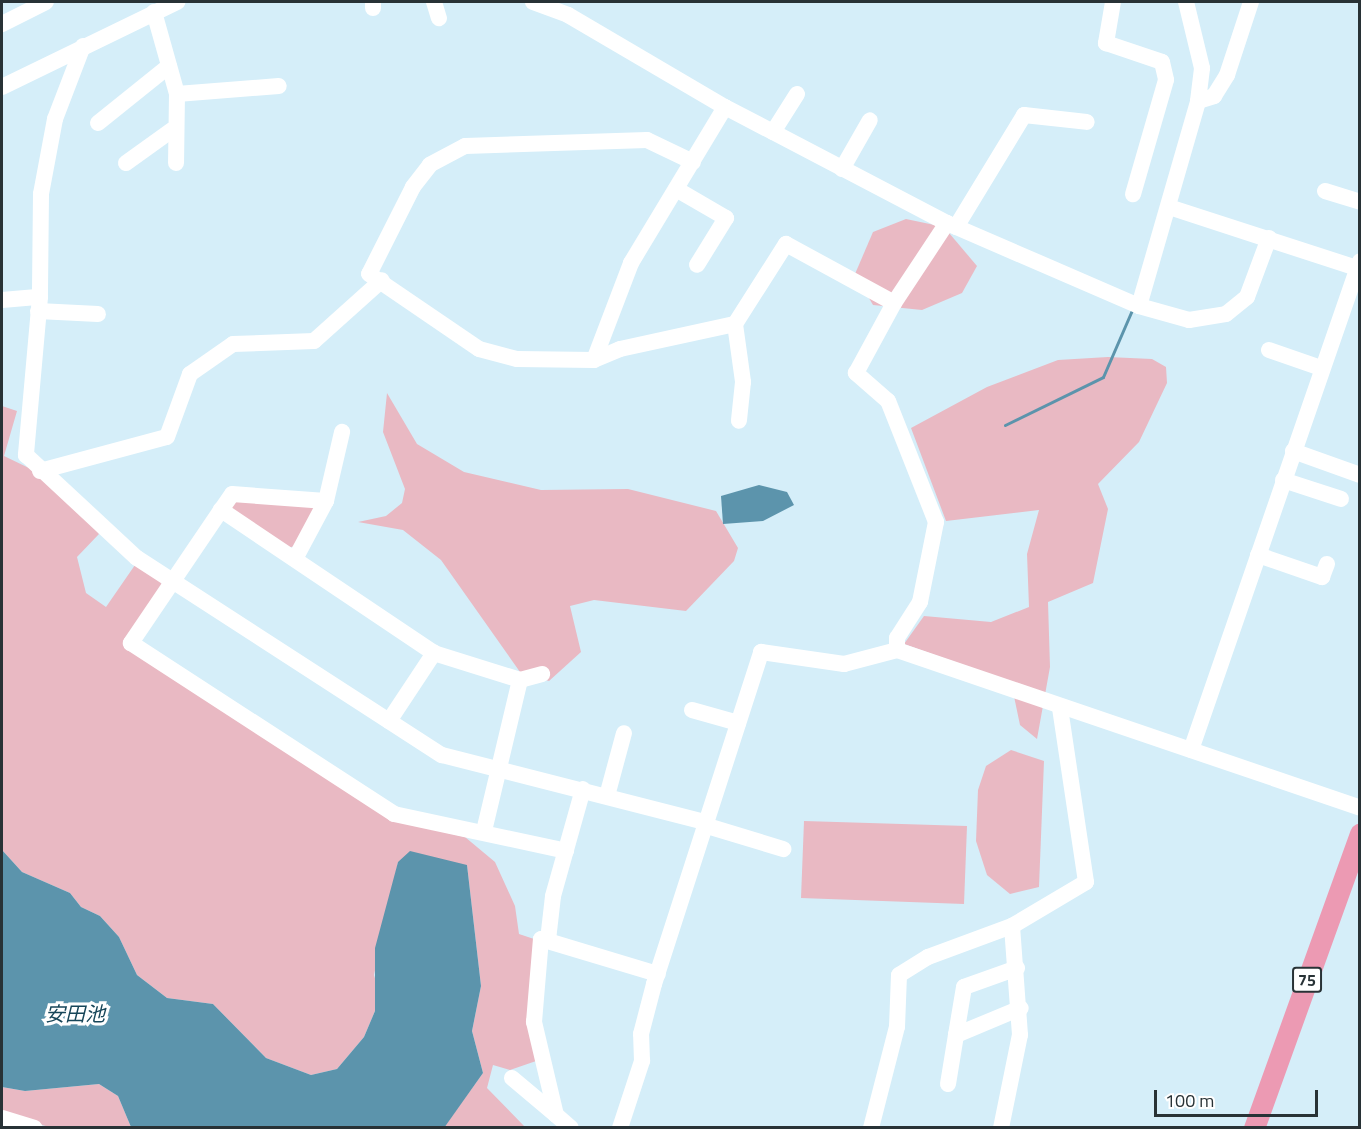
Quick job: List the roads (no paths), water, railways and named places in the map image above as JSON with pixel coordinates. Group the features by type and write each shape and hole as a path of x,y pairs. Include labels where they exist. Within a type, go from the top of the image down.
{"main road":[{"name":"75","path":"1254,1128 1359,833"}],"street":[{"path":"2,24 46,2"},
{"path":"2,87 177,2"},
{"path":"434,2 439,18"},
{"path":"533,2 568,15 725,106 952,225 1134,304 1189,320 1226,314 1247,297 1269,238"},
{"path":"1113,2 1106,43 1162,62 1166,80 1133,194"},
{"path":"1134,304 1169,207 1198,101 1202,68 1186,2"},
{"path":"1198,101 1214,96 1227,75 1251,2"},
{"path":"154,12 177,94 172,130 176,163"},
{"path":"83,46 55,119 41,194 39,304 26,455 40,471 172,582 442,755 500,767 583,789 705,823 783,849"},
{"path":"98,123 169,66"},
{"path":"177,94 279,86"},
{"path":"773,132 797,94"},
{"path":"594,360 631,263 725,106"},
{"path":"897,650 897,638 920,602 936,522 888,401 856,372 894,303 952,225 1024,114 1087,122"},
{"path":"842,169 870,120"},
{"path":"126,163 172,130"},
{"path":"693,162 647,140 484,142 446,154 430,165 407,199 369,274 382,280 495,357 594,360 620,349 735,324"},
{"path":"676,189 726,218 697,266"},
{"path":"1325,191 1359,202"},
{"path":"1169,207 1359,266 1321,368 1191,750"},
{"path":"739,421 743,382 735,324 786,244 894,303"},
{"path":"40,471 167,437 190,374 233,344 314,341 382,280"},
{"path":"2,300 98,314"},
{"path":"1269,350 1321,368"},
{"path":"295,559 326,501 342,432"},
{"path":"1293,451 1359,475"},
{"path":"1283,480 1341,499"},
{"path":"326,501 232,494 131,643 394,814 484,831 566,851"},
{"path":"221,510 434,653 519,681 542,674"},
{"path":"1257,555 1322,577 1327,564"},
{"path":"620,1128 642,1061 640,1034 761,652 844,664 897,650 1060,708 1359,808"},
{"path":"389,721 434,653"},
{"path":"484,831 519,681"},
{"path":"871,1128 897,1028 899,975 928,957 1012,926 1086,882 1060,708"},
{"path":"692,710 738,723"},
{"path":"607,796 624,734"},
{"path":"548,940 566,851 583,789"},
{"path":"1001,1128 1021,1008 1012,926"},
{"path":"561,1123 534,1022 541,939 658,974"},
{"path":"948,1084 964,987 1017,968"},
{"path":"956,1035 1021,1008"},
{"path":"512,1078 561,1123"},
{"path":"2,1118 34,1128"}],"water":[{"path":"759,485 787,492 794,505 763,521 723,524 721,496"},
{"name":"安田池","path":"2,850 22,872 70,893 81,907 100,916 119,937 137,975 167,998 213,1004 266,1058 311,1075 337,1069 364,1037 375,1011 375,948 398,862 410,851 467,865 481,986 472,1031 483,1073 444,1128 131,1127 118,1096 99,1084 25,1091 2,1087"}],"waterway":[{"path":"1005,425 1103,377 1132,310"}]}
